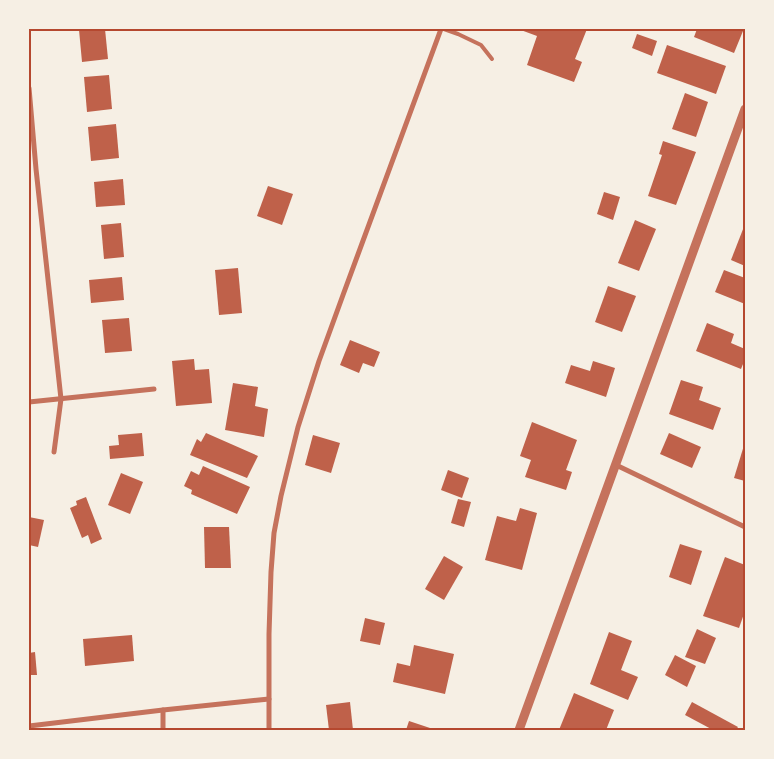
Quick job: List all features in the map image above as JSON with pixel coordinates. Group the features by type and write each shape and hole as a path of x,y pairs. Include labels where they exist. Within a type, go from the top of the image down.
{"street":[{"path":"270,730 271,572 274,533 281,496 296,436 319,361 443,29"},
{"path":"29,88 61,399 54,452"},
{"path":"520,730 745,109"},
{"path":"29,169 36,169"},
{"path":"29,402 154,389"},
{"path":"616,465 745,526"},
{"path":"29,726 269,699"},
{"path":"163,710 163,730"}],"lane":[{"path":"443,29 482,45 492,59"}],"building":[{"path":"105,29 108,59 82,62 79,30"},
{"path":"518,29 587,29 575,59 582,62 574,82 527,65 537,36"},
{"path":"697,29 736,29 743,31 734,53 694,37"},
{"path":"637,34 657,41 652,56 632,48"},
{"path":"667,45 726,66 716,94 657,73"},
{"path":"109,75 112,109 87,112 84,77"},
{"path":"685,93 708,102 696,137 672,129"},
{"path":"116,124 119,158 91,161 88,127"},
{"path":"663,141 696,152 676,205 648,196 662,155 659,154"},
{"path":"123,179 125,205 96,207 94,182"},
{"path":"268,186 293,194 282,225 257,216"},
{"path":"604,192 620,197 613,220 597,214"},
{"path":"635,220 656,229 639,271 618,263"},
{"path":"121,223 124,257 104,259 101,225"},
{"path":"745,224 745,266 731,260"},
{"path":"238,268 242,313 219,315 215,270"},
{"path":"724,270 745,278 745,304 715,292"},
{"path":"122,277 124,300 91,303 89,280"},
{"path":"608,286 636,296 622,332 595,322"},
{"path":"129,318 132,351 105,353 102,320"},
{"path":"707,323 734,334 731,343 745,349 745,359 741,369 696,351"},
{"path":"350,340 380,352 374,367 363,363 359,373 340,365"},
{"path":"194,359 195,370 209,369 212,403 176,406 172,361"},
{"path":"593,361 615,368 606,397 565,383 571,365 590,371"},
{"path":"681,380 703,387 699,400 721,408 713,430 669,414"},
{"path":"233,383 258,387 255,406 268,409 264,437 225,430"},
{"path":"532,422 577,440 566,470 572,472 566,490 525,477 531,460 520,456"},
{"path":"142,433 144,456 110,459 109,446 119,445 118,435"},
{"path":"206,433 258,456 247,478 190,455 197,439 201,442"},
{"path":"669,433 701,447 692,468 660,454"},
{"path":"313,435 340,443 331,473 305,465"},
{"path":"745,442 745,481 734,478"},
{"path":"203,466 250,487 237,514 191,494 192,490 184,486 191,471 199,475"},
{"path":"448,470 469,478 462,498 441,490"},
{"path":"121,473 143,482 130,514 108,505"},
{"path":"86,497 102,539 91,544 88,535 82,538 70,508 77,505 76,501"},
{"path":"458,499 471,502 464,527 451,523"},
{"path":"520,508 537,513 522,570 485,560 497,516 516,521"},
{"path":"29,517 44,520 38,547 29,545"},
{"path":"204,527 229,527 231,568 205,568"},
{"path":"680,544 702,551 691,585 669,577"},
{"path":"444,556 463,567 444,600 425,589"},
{"path":"725,557 745,565 745,611 739,628 703,616"},
{"path":"365,618 385,623 380,645 360,641"},
{"path":"697,629 716,638 705,664 685,657"},
{"path":"609,632 632,641 621,670 638,677 628,700 590,684"},
{"path":"132,635 134,661 85,666 83,639"},
{"path":"414,645 454,654 445,694 393,682 397,663 410,666"},
{"path":"35,652 37,675 29,675 29,653"},
{"path":"675,655 696,666 687,687 665,675"},
{"path":"574,693 614,710 606,730 559,730"},
{"path":"350,702 353,730 329,730 326,705"},
{"path":"692,702 738,727 736,730 713,730 685,715"},
{"path":"409,721 436,730 406,730"}]}
